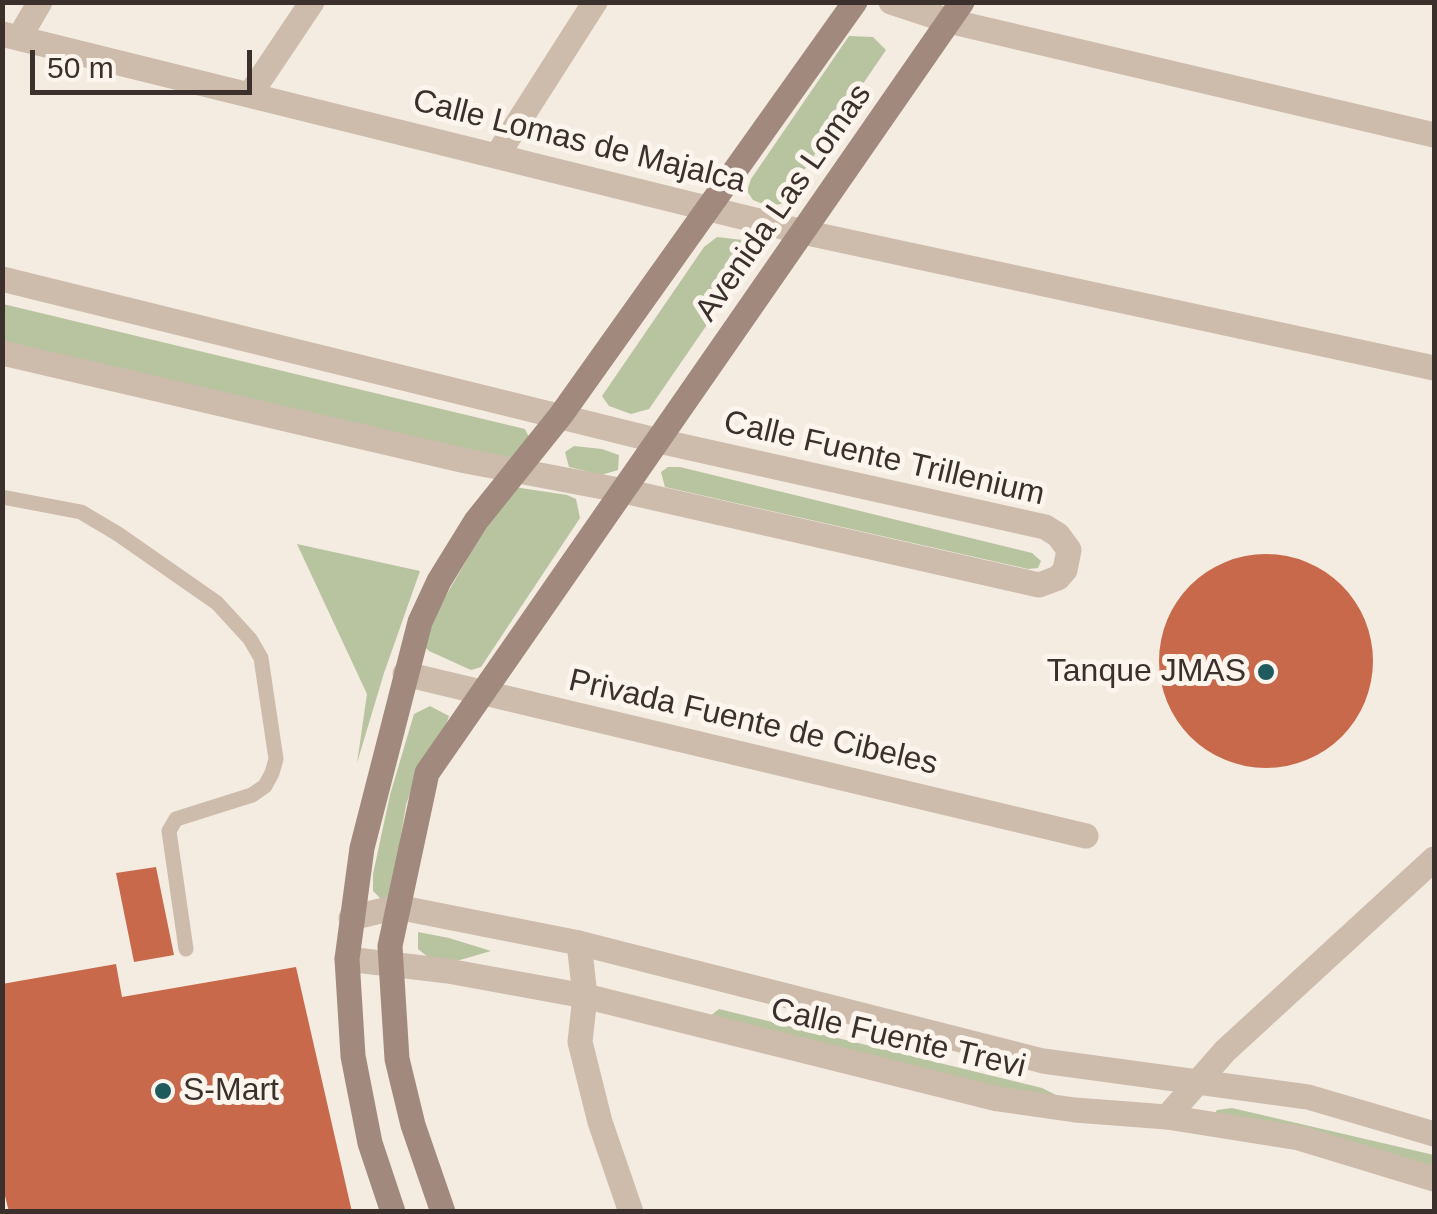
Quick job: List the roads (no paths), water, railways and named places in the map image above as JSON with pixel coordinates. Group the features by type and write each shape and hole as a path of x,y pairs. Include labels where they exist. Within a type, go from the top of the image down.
{"main road":[{"name":"Avenida Las Lomas","path":"392,1212 370,1143 353,1056 347,960 362,848 420,622 439,581 476,521 561,415 855,2"},
{"name":"Avenida Las Lomas","path":"443,1212 413,1125 397,1058 390,946 426,773 955,12"}],"street":[{"path":"11,36 40,2"},
{"path":"252,94 312,2"},
{"path":"498,154 596,2"},
{"path":"891,2 955,12 1434,135"},
{"name":"Calle Lomas de Majalca","path":"11,36 803,232 1434,368"},
{"name":"Calle Fuente Trillenium","path":"2,279 658,441 1045,527 1058,535 1069,550 1058,578 1039,585 2,353"},
{"name":"Privada Fuente de Cibeles","path":"405,674 1086,836"},
{"path":"1166,1117 1225,1051 1434,859"},
{"name":"Calle Fuente Trevi","path":"351,918 396,908 579,943 1043,1061 1308,1097 1434,1134"},
{"path":"579,943 585,996 580,1042 600,1122 631,1212"},
{"name":"Calle Fuente Trevi","path":"347,960 391,963 585,996 998,1099 1166,1117 1299,1138 1434,1179"}],"lane":[{"path":"2,497 81,512 118,534 217,602 250,639 260,658 276,759 272,773 252,795 176,819 168,831 186,949"}],"place":[{"name":"Tanque JMAS","path":"1266,672"},
{"name":"S-Mart","path":"163,1091"}]}
